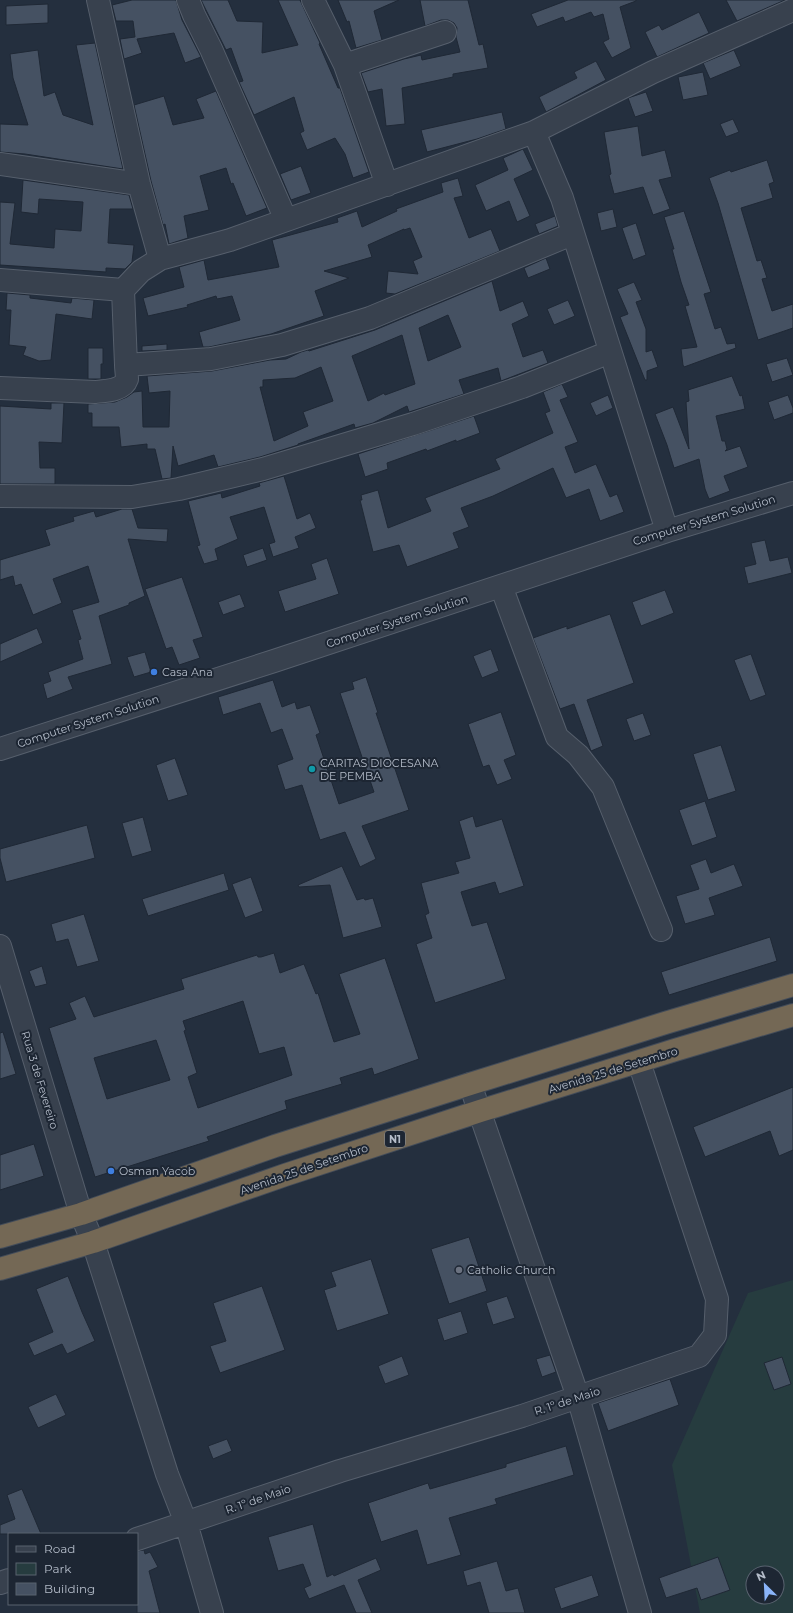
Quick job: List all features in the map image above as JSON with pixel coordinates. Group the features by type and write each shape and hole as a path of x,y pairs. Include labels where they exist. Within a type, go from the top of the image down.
{"highway":[{"path":"0,1237 81,1214 275,1146 470,1084 793,985"},
{"name":"Avenida 25 de Setembro","path":"0,1269 93,1242 285,1175 480,1111 793,1015"},
{"path":"665,1023 675,1050"},
{"path":"275,1146 285,1175"}],"street":[{"path":"98,0 139,184 160,259"},
{"path":"188,0 286,220"},
{"path":"313,0 345,65 387,185"},
{"path":"0,388 94,392 110,390 123,385 126,379 124,290 141,271 160,259 230,240 534,132 653,72 793,10"},
{"path":"345,65 445,32"},
{"path":"534,132 562,198 572,234 667,531"},
{"path":"0,164 139,184"},
{"path":"126,365 210,359 282,345 370,318 572,234"},
{"path":"0,280 124,290"},
{"path":"0,496 132,497 263,469 413,424 522,387 610,352"},
{"name":"Computer System Solution","path":"0,749 274,662 667,531 793,493"},
{"path":"501,586 557,737 578,755 603,786 661,930"},
{"name":"Rua 3 de Fevereiro","path":"0,946 81,1214 93,1242 167,1474 186,1523 212,1613"},
{"name":"R. 1º de Maio","path":"138,1539 340,1471 578,1397 699,1356 716,1335 716,1299 639,1062"},
{"path":"470,1084 578,1397 640,1613"}],"green space":[{"path":"793,1280 793,1613 700,1613 672,1465 748,1293"}],"building":[{"path":"132,0 176,0 182,20 201,57 185,63 174,33 137,39 142,53 124,59 120,39 135,37 133,21 116,21 112,5"},
{"path":"201,0 228,0 237,21 263,22 262,53 298,45 278,0 300,0 320,43 319,44 338,88 340,88 369,172 353,178 345,154 335,138 307,150 300,133 304,131 294,97 254,115 239,82 243,81 231,48 226,50"},
{"path":"338,0 399,0 374,11 382,40 356,48 349,21 347,22"},
{"path":"420,0 468,0 479,45 483,44 488,68 453,74 453,77 402,88 405,124 386,126 382,89 368,92 361,73 421,55 422,60 460,52 456,37 457,28 454,23 448,20 441,20 425,26"},
{"path":"568,0 636,0 620,7 631,48 612,58 603,42 609,39 603,14 594,17 591,12 565,22 563,17 537,27 531,14"},
{"path":"726,0 785,0 737,21"},
{"path":"48,4 48,23 6,25 6,6"},
{"path":"699,12 709,33 657,57 645,32 659,25 662,30"},
{"path":"95,43 123,169 25,154 0,152 0,124 28,125 13,78 10,54 38,50 44,96 55,92 63,115 93,125 76,45"},
{"path":"734,50 741,66 710,79 703,63"},
{"path":"596,61 606,80 546,112 539,97 577,78 574,72"},
{"path":"703,72 708,95 683,100 678,77"},
{"path":"216,91 267,208 246,216 233,183 231,184 226,168 200,176 209,210 184,216 188,238 169,244 165,224 163,225 151,181 134,105 164,96 173,125 204,118 196,99"},
{"path":"646,92 653,111 635,117 628,98"},
{"path":"502,112 506,129 477,139 427,152 421,130"},
{"path":"733,119 739,132 726,137 720,124"},
{"path":"638,126 642,156 665,150 672,177 659,180 670,209 653,215 643,187 614,194 609,175 611,174 604,132"},
{"path":"523,149 533,170 514,179 530,216 517,222 509,201 486,211 475,185 508,170 503,158"},
{"path":"767,160 774,182 769,184 773,198 741,208 757,261 761,260 767,278 762,279 772,311 793,304 793,328 758,340 718,203 709,178 730,170 731,172"},
{"path":"301,166 311,193 291,200 280,174"},
{"path":"458,178 463,196 454,198 469,238 491,229 500,251 395,294 386,293 388,271 418,274 413,261 422,257 410,228 404,229 368,245 372,257 324,271 349,278 315,291 324,316 271,334 209,347 203,347 199,332 240,320 232,296 217,299 216,296 187,305 188,307 148,316 143,298 184,287 179,267 204,260 208,280 279,267 272,240 338,222 337,218 357,211 362,227 397,211 396,209 443,192 441,183"},
{"path":"23,180 129,195 133,209 110,209 108,243 134,245 132,262 125,269 106,268 106,272 0,265 0,202 15,203 10,244 54,248 55,229 81,231 83,202 39,199 38,214 21,212"},
{"path":"613,209 617,227 601,231 597,213"},
{"path":"684,211 711,292 704,294 715,329 721,327 727,344 735,343 736,348 684,367 681,349 697,347 685,306 689,305 681,282 672,249 674,249 664,217"},
{"path":"555,216 558,226 539,234 535,224"},
{"path":"636,223 646,255 633,260 622,228"},
{"path":"546,258 550,269 528,278 524,268"},
{"path":"492,281 500,311 523,301 529,316 512,324 523,357 543,350 548,363 501,381 498,368 459,380 464,394 409,412 407,406 373,423 355,428 354,424 298,445 260,457 218,467 214,455 178,466 173,446 171,478 162,479 155,449 147,449 147,444 121,447 119,427 92,427 92,413 88,413 88,404 115,402 134,392 142,391 143,427 169,427 170,391 149,393 147,376 212,371 270,360 286,359 301,352 309,351 375,330","holes":["448,315 461,347 428,361 419,328","402,335 415,384 385,395 384,393 368,401 352,356","321,367 333,401 303,412 308,426 274,441 260,387 263,387 263,380 295,378"]},
{"path":"634,282 642,300 636,302 646,329 646,352 652,350 658,367 647,371 647,380 645,380 620,317 628,314 617,289"},
{"path":"7,293 30,295 30,298 71,303 72,298 94,300 92,319 56,314 51,360 39,361 23,355 26,347 9,345 11,310 6,310"},
{"path":"568,300 575,316 554,325 547,309"},
{"path":"167,344 167,350 142,351 142,346"},
{"path":"88,348 103,348 101,379 88,379"},
{"path":"787,358 793,375 772,382 766,364"},
{"path":"732,376 740,396 742,395 745,409 716,416 722,441 725,441 727,449 725,451 740,446 748,467 724,476 730,491 709,499 705,489 699,459 674,468 655,414 673,407 689,449 686,402 689,401 688,390"},
{"path":"562,384 568,397 560,400 578,442 565,447 575,473 596,464 610,497 617,494 624,512 600,521 589,489 566,498 553,468 493,496 461,508 469,527 453,533 459,548 407,567 399,545 373,552 360,500 362,500 361,495 378,490 388,528 431,511 425,498 500,469 495,459 553,433 545,413 550,411 543,392"},
{"path":"608,395 613,408 596,416 590,403"},
{"path":"788,395 793,408 793,413 774,420 768,402"},
{"path":"51,403 64,403 62,443 39,442 40,468 55,468 55,484 0,484 0,406 51,409"},
{"path":"474,416 480,433 427,451 426,449 387,463 388,469 365,477 358,454"},
{"path":"284,476 297,519 310,513 316,528 295,537 299,548 273,557 269,544 275,542 264,507 230,517 238,539 215,549 218,560 204,564 197,546 200,545 188,501 221,493 222,498 260,486 259,483"},
{"path":"122,509 132,509 138,528 168,529 167,542 128,539 145,596 129,603 129,605 99,616 112,664 68,677 73,689 47,699 43,684 51,681 48,672 83,659 78,640 81,639 72,610 99,602 88,566 53,579 62,603 33,615 21,584 15,586 13,576 0,580 0,560 50,545 45,530 74,521 73,517 94,511 96,517"},
{"path":"765,540 770,561 788,557 792,573 748,584 744,567 756,564 751,543"},
{"path":"263,548 267,560 247,567 243,555"},
{"path":"327,558 339,594 285,612 278,591 316,579 311,564"},
{"path":"182,577 203,637 193,640 200,658 179,665 172,647 166,649 145,589"},
{"path":"665,590 674,613 641,626 632,602"},
{"path":"240,594 245,607 223,615 218,602"},
{"path":"610,614 634,683 587,700 603,746 591,751 574,704 560,709 533,638 567,626 567,629"},
{"path":"37,628 43,643 0,662 0,644"},
{"path":"491,649 499,671 482,678 473,656"},
{"path":"145,652 151,672 134,677 127,657"},
{"path":"751,654 766,695 750,701 734,660"},
{"path":"366,677 378,713 376,713 409,810 362,826 376,859 360,867 345,832 320,840 302,785 285,790 277,765 293,759 282,729 271,733 260,703 223,715 218,697 273,680 282,707 295,702 297,709 310,705 320,733 316,735 339,804 374,792 340,693 354,689 352,682"},
{"path":"501,712 516,755 504,760 512,779 497,785 489,765 483,767 468,724"},
{"path":"643,713 651,735 634,741 626,719"},
{"path":"721,745 736,791 708,800 693,754"},
{"path":"175,758 188,795 168,801 156,765"},
{"path":"705,801 717,837 692,846 679,810"},
{"path":"473,816 476,827 502,819 524,886 499,894 495,882 461,892 472,926 487,922 506,979 435,1003 416,944 432,938 425,915 429,913 421,883 459,873 455,862 470,858 459,821"},
{"path":"143,817 152,851 132,857 122,823"},
{"path":"87,825 95,858 6,882 0,858 0,849"},
{"path":"706,859 711,873 734,864 743,886 709,898 715,915 685,924 676,896 699,889 690,865"},
{"path":"342,866 357,900 373,898 382,927 343,938 330,885 299,887 298,885"},
{"path":"224,873 229,890 148,916 142,899"},
{"path":"251,877 263,911 245,918 232,884"},
{"path":"84,914 99,961 77,967 68,939 56,942 51,924"},
{"path":"770,937 777,961 669,995 661,972"},
{"path":"274,953 280,973 304,964 316,994 318,993 334,1042 360,1034 339,974 385,958 419,1059 374,1075 372,1068 340,1078 342,1084 285,1101 287,1109 207,1137 209,1141 95,1177 49,1028 76,1019 69,1003 85,996 94,1017 184,989 181,979 257,955 258,957","holes":["243,1001 259,1054 284,1047 292,1075 198,1108 188,1077 197,1073 184,1031 186,1030 183,1021","156,1040 170,1080 107,1099 94,1058"]},
{"path":"42,966 47,984 35,987 29,971"},
{"path":"3,1032 16,1074 0,1079 0,1033"},
{"path":"793,1087 793,1150 779,1156 770,1131 705,1157 693,1127"},
{"path":"34,1144 44,1176 0,1190 0,1155"},
{"name":"Catholic Church","path":"469,1237 487,1291 449,1304 431,1249"},
{"path":"371,1259 389,1314 337,1331 324,1290 336,1286 331,1272"},
{"path":"68,1276 95,1341 67,1354 62,1344 34,1356 28,1343 53,1332 36,1289"},
{"path":"262,1286 285,1350 220,1373 210,1346 226,1341 213,1303"},
{"path":"507,1296 515,1318 493,1325 486,1303"},
{"path":"461,1311 468,1333 444,1341 437,1319"},
{"path":"550,1355 556,1372 542,1377 536,1359"},
{"path":"402,1356 409,1375 385,1384 378,1366"},
{"path":"782,1357 791,1384 774,1390 764,1363"},
{"path":"670,1379 679,1405 608,1431 598,1403"},
{"path":"56,1394 66,1415 38,1428 28,1407"},
{"path":"227,1439 232,1451 213,1459 208,1446"},
{"path":"566,1446 574,1475 495,1499 497,1504 449,1518 461,1555 427,1565 417,1530 381,1542 368,1503 428,1483 430,1489 506,1467 506,1464"},
{"path":"22,1489 41,1533 0,1534 0,1525 15,1519 7,1495"},
{"path":"313,1524 327,1577 333,1574 334,1576 376,1558 381,1570 358,1580 372,1613 356,1613 344,1585 309,1599 304,1588 311,1585 303,1564 278,1571 268,1537"},
{"path":"144,1550 145,1554 150,1552 158,1567 149,1571 160,1613 137,1613 138,1551"},
{"path":"718,1557 730,1590 701,1600 697,1588 666,1598 659,1578"},
{"path":"497,1561 506,1591 518,1588 525,1613 489,1613 480,1582 467,1586 463,1571"},
{"path":"592,1575 599,1596 561,1609 554,1588"}],"place":[{"name":"Casa Ana","path":"154,672"},
{"name":"CARITAS DIOCESANA DE PEMBA","path":"312,769"},
{"name":"Osman Yacob","path":"111,1171"},
{"name":"Catholic Church","path":"459,1270"}]}
